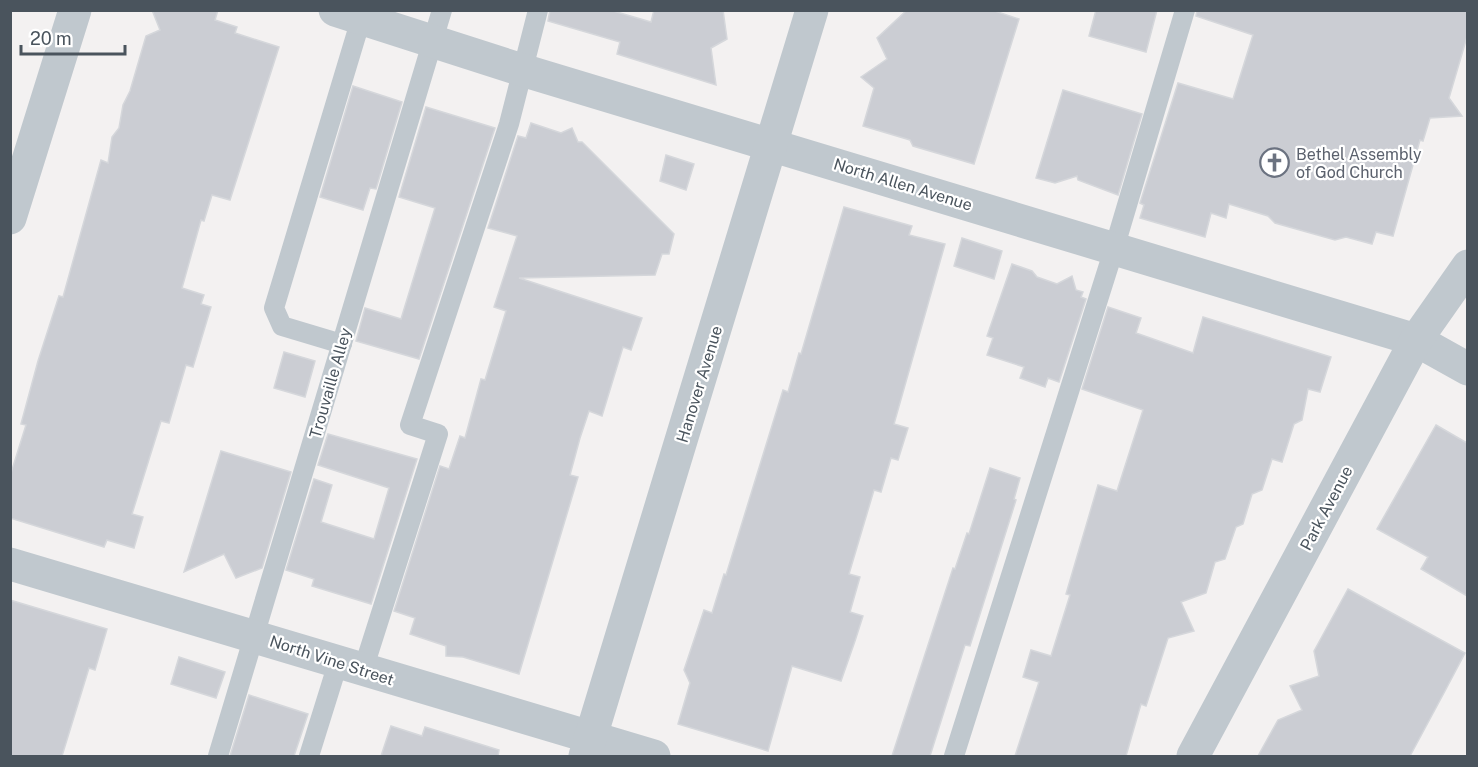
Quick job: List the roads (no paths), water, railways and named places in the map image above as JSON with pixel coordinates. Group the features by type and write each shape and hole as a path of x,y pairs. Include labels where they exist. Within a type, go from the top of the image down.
{"street":[{"path":"10,218 75,10"},
{"name":"Hanover Avenue","path":"587,747 812,10"},
{"name":"North Allen Avenue","path":"348,15 522,70 1416,340 1467,369"},
{"name":"Park Avenue","path":"1193,756 1416,340 1467,266"},
{"name":"North Vine Street","path":"10,564 256,635 587,747 654,756"}],"lane":[{"name":"Trouvaille Alley","path":"218,756 442,10"},
{"path":"309,756 350,667 438,434 410,425 509,124 538,10"},
{"path":"954,756 1114,249 1185,10"},
{"path":"342,344 282,326 274,308 348,15"}],"place":[{"name":"Bethel Assembly of God Church","path":"1275,163"}]}
